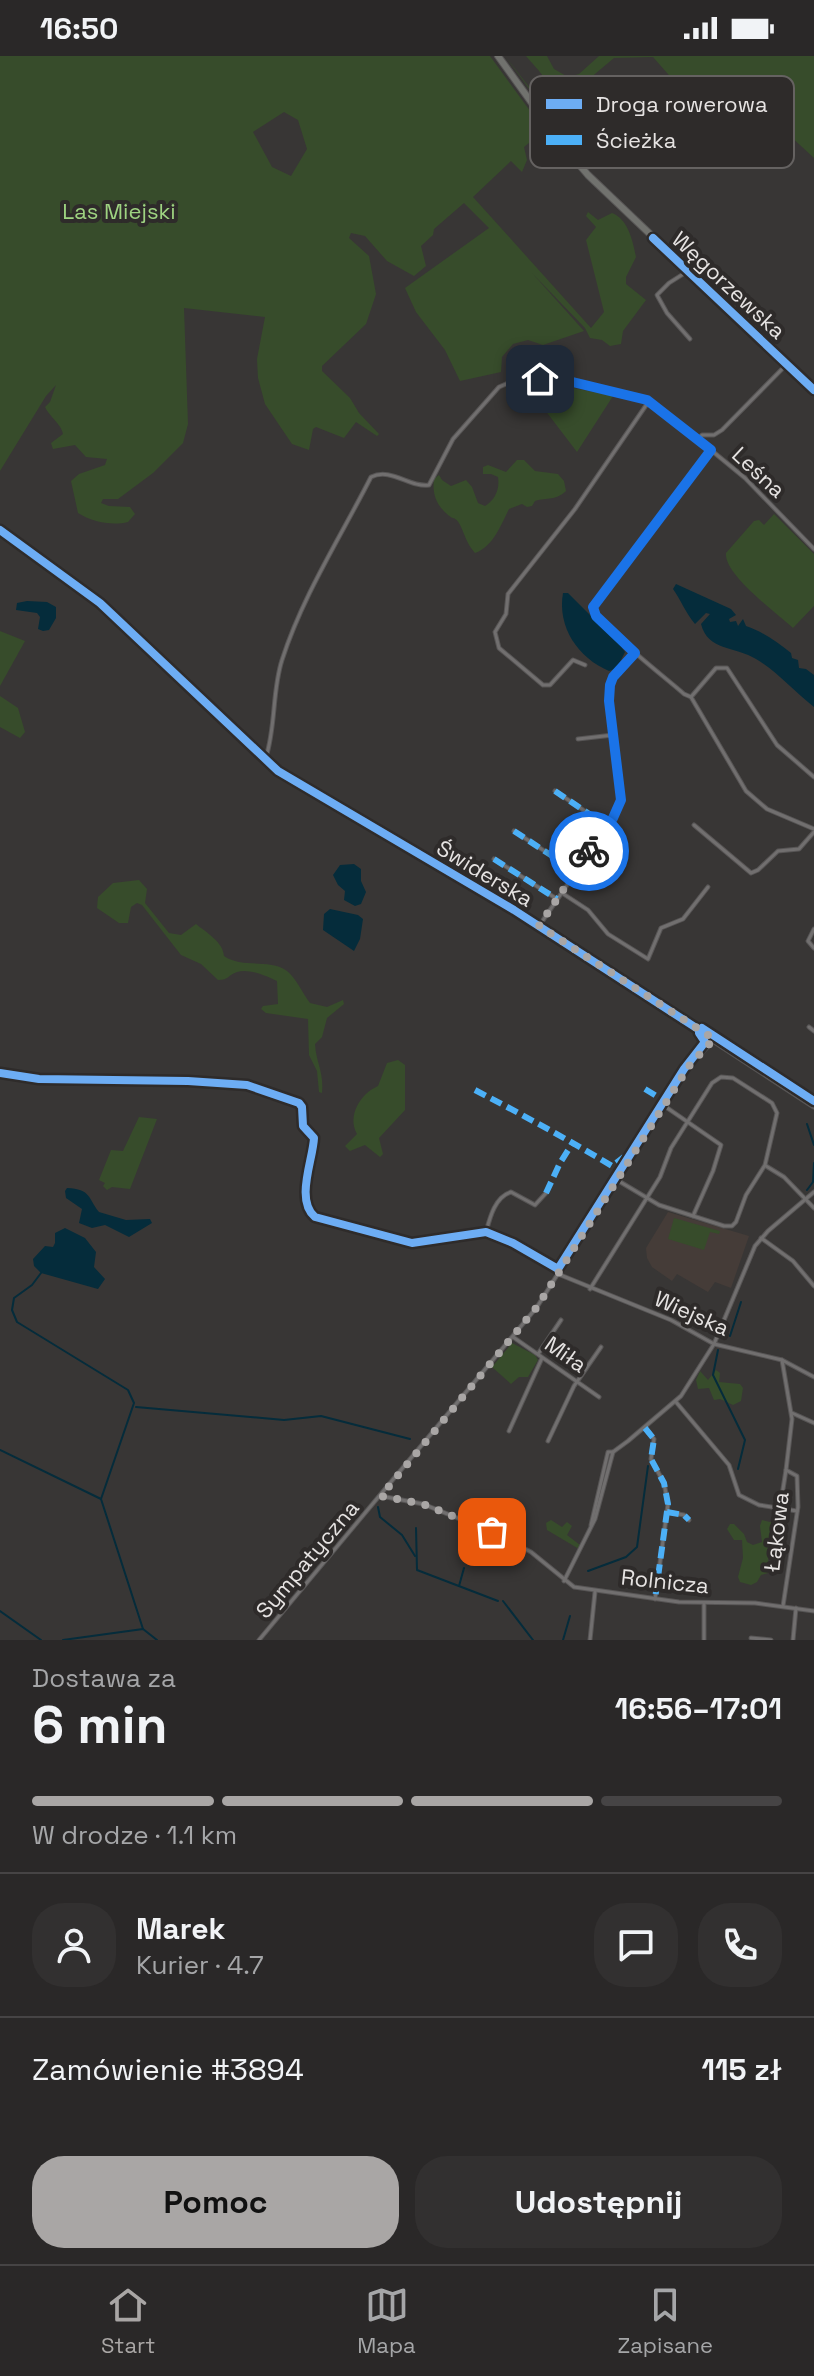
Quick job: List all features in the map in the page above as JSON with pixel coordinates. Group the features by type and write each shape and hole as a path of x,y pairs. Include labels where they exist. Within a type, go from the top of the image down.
{"main road":[{"name":"Węgorzewska","path":"498,56 530,99"},
{"name":"Węgorzewska","path":"583,168 814,390"}],"street":[{"path":"688,271 657,295 667,313 690,339"},
{"path":"698,439 722,430 787,364"},
{"path":"552,378 551,385 555,390"},
{"name":"Leśna","path":"264,759 288,643 325,560 371,477 387,475 418,485 429,485 453,439 499,387 525,379 552,378 649,401 745,478 814,549"},
{"path":"585,665 573,660 550,685 543,685 499,648 495,632 506,614 508,594 533,564 649,401"},
{"path":"694,825 751,873 778,851 799,849 814,831 767,809 746,791 691,697 635,653 596,616 593,607 711,450"},
{"name":"Świderska","path":"0,530 100,603 264,759 297,784 539,926 814,1106"},
{"path":"539,926 607,826 621,800 610,685 635,653"},
{"path":"691,697 716,668 727,668 782,751 814,777"},
{"path":"578,739 613,735"},
{"path":"555,791 607,826"},
{"path":"514,831 575,871"},
{"path":"494,859 557,899"},
{"path":"561,892 588,910 608,934 648,959 661,928 683,919 708,887"},
{"path":"814,929 808,941 814,948"},
{"path":"809,1027 814,1031"},
{"name":"Sympatyczna","path":"259,1640 513,1337 559,1272 693,1059 714,1039"},
{"path":"0,1073 39,1079 247,1085 291,1099 302,1107 303,1126 315,1141 306,1203 309,1211 320,1219 412,1243 486,1232 503,1195 511,1192 535,1205 546,1193"},
{"path":"590,1289 646,1198 662,1173 667,1154 712,1083 721,1077 733,1078 776,1108 777,1119 768,1159 748,1191 735,1224 727,1226 659,1205 646,1198 617,1180"},
{"path":"663,1105 721,1145 693,1216"},
{"path":"765,1165 784,1177 814,1208"},
{"path":"564,1581 591,1525 608,1452 613,1452 645,1428 684,1393 714,1344 752,1252 761,1238 814,1192"},
{"name":"Wiejska","path":"486,1232 513,1243 590,1289 671,1320 714,1344 782,1360 814,1377"},
{"path":"761,1238 793,1261 814,1286"},
{"path":"509,1431 540,1356 561,1320"},
{"name":"Miła","path":"513,1337 599,1397"},
{"path":"548,1441 577,1381 601,1347"},
{"name":"Łąkowa","path":"780,1508 792,1433 782,1360"},
{"path":"675,1402 729,1465 739,1495 755,1504 797,1511"},
{"path":"791,1413 814,1423"},
{"path":"645,1428 654,1439 651,1459 664,1483 668,1500 655,1599"},
{"name":"Łąkowa","path":"783,1606 797,1511 797,1476 786,1470"},
{"name":"Rolnicza","path":"381,1496 423,1504 526,1549 574,1587 655,1599 755,1603 814,1611"},
{"path":"667,1512 684,1515 689,1520"},
{"path":"590,1640 596,1591"},
{"path":"704,1603 704,1640"},
{"path":"793,1640 796,1608"},
{"path":"751,1638 771,1640"}],"shaded area":[{"path":"668,1212 749,1236 731,1288 715,1282 708,1292 677,1274 672,1281 652,1267 646,1248"}],"green space":[{"name":"Las Miejski","path":"0,56 490,56 530,111 530,142 524,147 527,160 522,172 511,161 473,197 591,328 604,312 586,240 596,227 586,216 588,212 598,220 612,213 618,216 626,225 636,257 626,277 626,284 646,300 623,331 621,344 610,346 602,340 590,338 585,328 532,273 584,331 543,345 528,340 513,344 502,357 501,372 460,381 445,350 416,312 405,288 489,228 464,203 434,229 433,235 421,246 426,266 414,276 387,261 365,236 351,233 349,238 369,256 376,294 366,324 322,366 322,371 350,398 359,413 379,434 377,436 356,422 344,438 316,427 309,450 292,444 265,404 258,378 257,359 265,317 184,308 188,424 183,443 153,473 118,499 103,499 101,503 109,506 130,507 135,514 128,522 102,522 78,513 71,481 79,474 105,465 107,459 86,457 75,445 53,449 51,443 63,434 45,407 56,385 0,471","holes":["284,112 298,120 307,149 291,176 272,167 253,132"]},
{"path":"526,56 547,56 554,69 566,76 542,76"},
{"path":"599,56 814,56 814,158 794,140 794,76 670,76 653,57 614,58 593,76 572,76 579,74"},
{"path":"546,385 554,392 563,386 613,396 577,452 532,393"},
{"path":"517,460 524,460 535,471 558,474 564,481 566,491 555,498 535,501 532,506 522,504 509,509 492,541 475,553 459,523 438,503 434,494 434,479 439,475 451,486 466,480 478,503 485,506 494,497 498,477 483,474 483,467 488,465 506,472"},
{"path":"774,514 814,554 814,606 793,628 733,572 726,553 754,521 759,520 764,525"},
{"path":"0,631 25,641 0,686"},
{"path":"0,696 18,708 25,732 20,738 0,727"},
{"path":"139,880 147,889 145,903 169,933 181,935 196,924 214,938 224,956 231,960 273,965 287,971 310,1003 327,1007 343,1000 344,1004 327,1018 322,1037 315,1044 322,1093 319,1092 317,1071 309,1055 308,1019 266,1013 261,1009 278,1004 277,981 246,971 218,980 201,964 181,955 142,905 137,903 131,907 128,923 119,923 97,908 98,897 113,883"},
{"path":"398,1060 405,1065 405,1110 379,1138 383,1154 380,1157 365,1145 350,1151 345,1146 357,1134 354,1120 357,1106 366,1094 378,1086 387,1063"},
{"path":"139,1117 157,1119 130,1189 112,1187 107,1190 103,1186 105,1183 99,1180 111,1150 123,1151"},
{"path":"674,1218 720,1231 719,1234 710,1232 704,1250 668,1239"},
{"path":"512,1343 535,1355 538,1360 528,1377 519,1377 511,1384 492,1367"},
{"path":"716,1370 720,1373 719,1382 740,1384 743,1388 741,1401 733,1405 720,1399 714,1400 709,1388 698,1389 696,1380 700,1371 708,1380"},
{"path":"551,1520 562,1527 567,1522 572,1526 567,1535 580,1545 579,1549 547,1530 546,1523"},
{"path":"762,1520 774,1523 770,1542 774,1556 768,1559 768,1573 761,1575 751,1585 740,1582 738,1577 743,1558 742,1540 734,1540 727,1529 734,1524 747,1542 753,1545 762,1542"}],"water":[{"path":"676,584 731,609 736,615 729,619 730,622 736,621 738,626 743,619 746,626 769,637 791,653 792,658 798,660 799,668 814,675 814,707 756,659 709,639 701,624 710,614 706,613 695,624 673,589"},
{"path":"563,593 568,593 620,645 625,652 617,668 609,671 579,650 563,618"},
{"path":"47,602 56,607 56,618 49,630 38,629 40,617 37,613 16,610 17,603"},
{"path":"354,864 361,869 361,881 366,892 361,904 355,906 344,900 345,891 333,875 340,865"},
{"path":"330,909 363,919 360,939 354,951 323,930 324,914"},
{"path":"67,1188 85,1192 99,1212 126,1220 150,1219 152,1223 129,1237 105,1225 92,1228 79,1223 82,1209 66,1198"},
{"path":"65,1228 85,1238 96,1252 94,1267 105,1279 98,1289 41,1273 34,1266 33,1259 45,1246 53,1247 55,1233"}],"waterway":[{"path":"807,1124 814,1145"},
{"path":"807,1190 813,1182 814,1163"},
{"path":"41,1273 32,1285 14,1298 12,1310 17,1322 128,1390 134,1403 101,1499"},
{"path":"730,1336 741,1302"},
{"path":"718,1350 713,1375 745,1440 738,1469"},
{"path":"136,1407 284,1420 321,1416 410,1439"},
{"path":"0,1450 101,1499 143,1629"},
{"path":"588,1571 626,1557 637,1547 648,1466"},
{"path":"378,1507 380,1517 402,1535 415,1556"},
{"path":"416,1528 417,1570 498,1601"},
{"path":"459,1586 464,1568"},
{"path":"503,1601 533,1640"},
{"path":"0,1611 41,1640"},
{"path":"563,1640 570,1616"},
{"path":"63,1640 143,1629 157,1640"}],"marked path":[{"path":"555,791 607,826"},
{"path":"514,831 575,871"},
{"path":"494,859 557,899"},
{"path":"645,1089 666,1102"},
{"path":"475,1090 612,1166 624,1157"},
{"path":"546,1193 572,1144"},
{"path":"645,1428 654,1439 651,1459 664,1483 668,1504 655,1599"},
{"path":"667,1512 684,1515 689,1520"}],"cycle path":[{"path":"653,238 814,390"},
{"path":"0,530 100,603 278,771 514,910 701,1031"},
{"path":"0,1073 39,1079 247,1085 299,1103 303,1126 314,1138 306,1201 315,1217 412,1243 486,1232 513,1243 558,1269 684,1069 705,1042 699,1033 702,1028 814,1101"}],"way so far":[{"path":"492,1532 423,1504 381,1496 537,1307 689,1066 714,1039 539,926 589,851"}],"route":[{"path":"540,379 556,378 647,400 711,450 593,607 596,616 635,653 613,677 610,685 609,701 621,800 613,818 589,851"}]}
